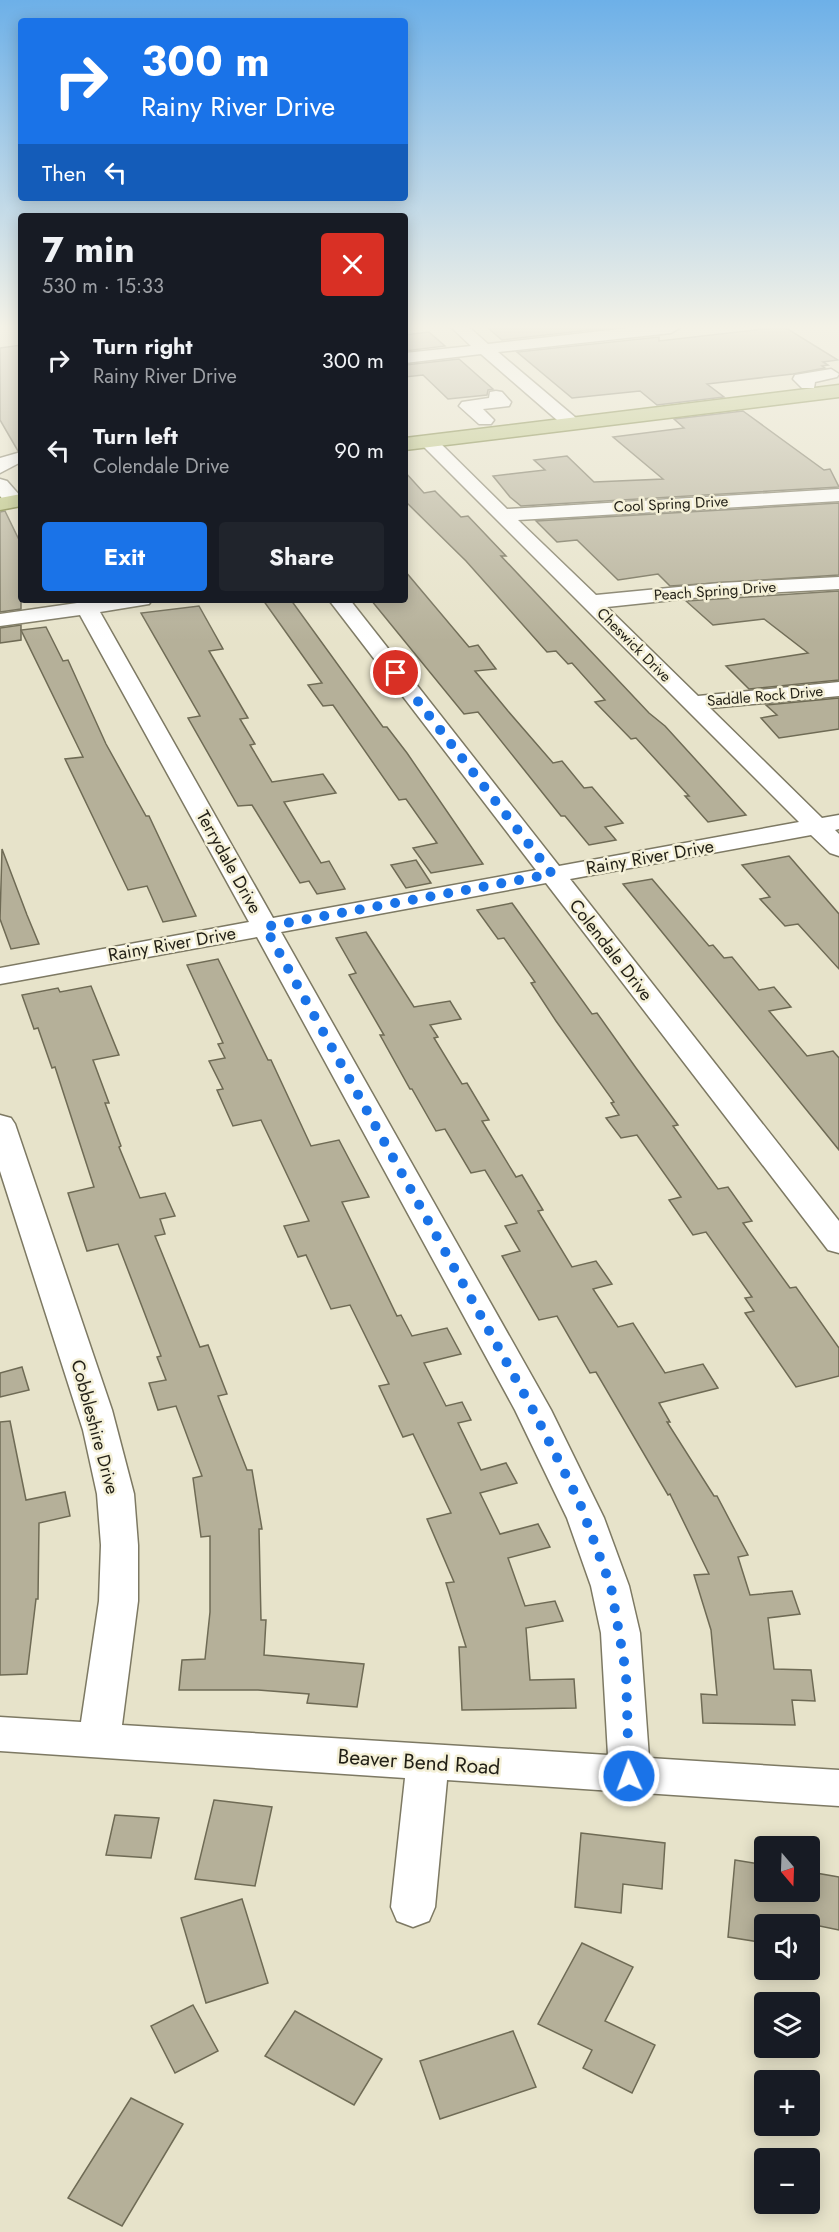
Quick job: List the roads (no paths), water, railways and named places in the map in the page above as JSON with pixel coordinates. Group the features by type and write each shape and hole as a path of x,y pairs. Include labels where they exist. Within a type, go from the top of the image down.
{"main road":[{"path":"408,444 476,432"}],"street":[{"name":"Cheswick Drive","path":"429,441 691,703 828,824 839,848"},
{"path":"0,468 9,460 18,458"},
{"name":"Cool Spring Drive","path":"504,515 588,508 839,495"},
{"name":"Peach Spring Drive","path":"592,602 720,589 839,583"},
{"path":"0,620 121,603"},
{"name":"Colendale Drive","path":"341,603 839,1243"},
{"name":"Terrydale Drive","path":"87,608 533,1410 579,1501 611,1587 626,1673 629,1776"},
{"name":"Saddle Rock Drive","path":"691,703 839,689"},
{"name":"Rainy River Drive","path":"0,976 828,824"},
{"name":"Cobbleshire Drive","path":"0,1124 91,1399 108,1457 118,1513 120,1581 115,1653 98,1741"},
{"name":"Beaver Bend Road","path":"0,1734 839,1788"},
{"path":"413,1907 428,1762"}]}
